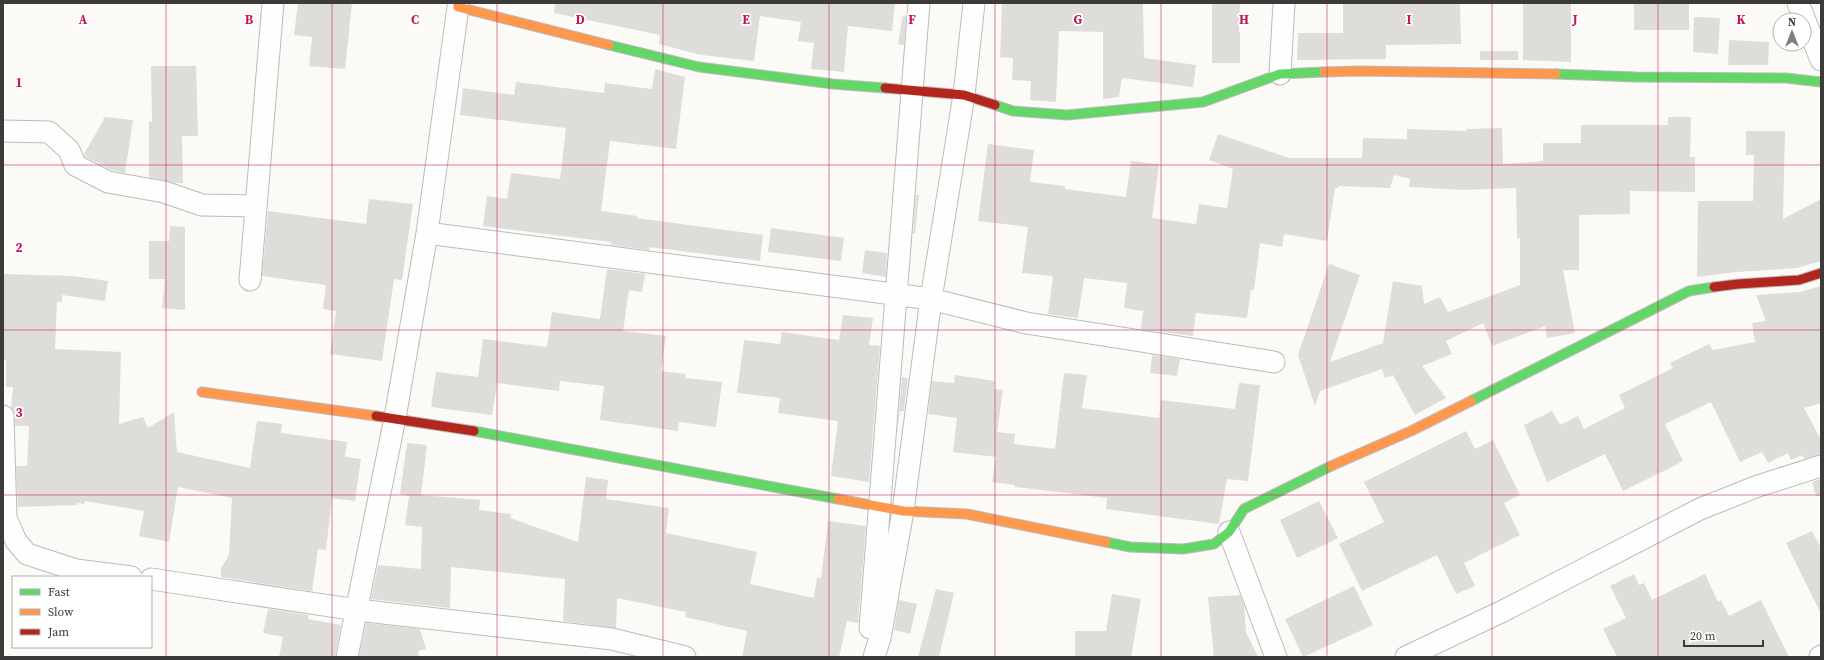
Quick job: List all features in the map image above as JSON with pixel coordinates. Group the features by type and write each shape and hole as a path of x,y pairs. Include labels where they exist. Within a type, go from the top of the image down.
{"street":[{"path":"250,280 273,3"},
{"path":"867,657 919,3"},
{"path":"874,657 880,638 903,511 931,299 964,95 974,3"},
{"path":"1280,74 1284,3"},
{"path":"1798,3 1821,60"},
{"path":"347,657 395,418 427,233 458,5 699,67 833,84 964,95 1013,111 1067,115 1203,102 1280,74 1358,71 1636,77 1786,78 1821,82"},
{"path":"3,131 49,132 68,150 75,165 108,182 164,192 202,205 256,206"},
{"path":"427,233 931,299 1026,323 1274,362"},
{"path":"202,392 395,418 533,441 903,511 967,514 1130,546 1183,549 1214,544 1229,532 1244,509 1333,465 1411,431 1689,291 1738,284 1799,280 1821,272"},
{"path":"3,416 6,518 16,541 27,554 76,570 123,576"},
{"path":"1406,657 1503,611 1700,509 1758,486 1821,466"},
{"path":"1229,532 1276,657"},
{"path":"152,579 357,610 612,639 685,657"}],"building":[{"path":"298,3 352,3 345,69 309,66 312,37 294,35"},
{"path":"555,3 895,3 892,31 848,26 844,72 811,69 814,43 798,41 801,22 760,16 754,61 701,55 659,44 660,35 554,13"},
{"path":"1002,3 1143,3 1144,58 1196,65 1193,87 1122,78 1119,97 1103,99 1103,32 1059,31 1056,102 1030,100 1031,81 1012,80 1013,58 1000,57"},
{"path":"1212,3 1240,3 1240,63 1212,63"},
{"path":"1343,3 1460,3 1461,44 1386,45 1386,59 1297,60 1298,33 1343,33"},
{"path":"1523,3 1571,3 1571,62 1523,60"},
{"path":"1634,3 1689,3 1689,30 1634,30"},
{"path":"903,15 906,16 904,45 898,44"},
{"path":"1694,17 1720,18 1718,54 1693,52"},
{"path":"1729,40 1769,42 1768,65 1728,65"},
{"path":"1480,51 1518,51 1518,60 1480,60"},
{"path":"151,66 196,66 198,136 182,136 183,183 175,183 149,177 149,121 152,122"},
{"path":"655,69 685,77 676,149 610,141 601,211 637,216 637,218 763,235 760,261 649,247 649,250 611,245 611,242 483,226 487,196 507,199 511,173 560,179 566,128 460,115 463,88 514,95 516,82 604,93 605,83 652,89"},
{"path":"104,117 133,120 125,173 112,170 84,156"},
{"path":"1668,117 1691,117 1690,157 1695,157 1695,192 1630,191 1630,214 1579,215 1579,270 1563,270 1575,333 1547,338 1545,326 1492,346 1483,323 1446,341 1452,354 1422,366 1446,398 1415,415 1393,375 1385,378 1382,369 1320,391 1315,406 1298,355 1329,264 1360,275 1330,362 1383,343 1393,281 1422,286 1424,304 1440,297 1448,312 1520,285 1520,238 1517,238 1516,188 1464,190 1409,187 1410,179 1394,175 1390,188 1338,186 1338,188 1335,188 1327,241 1284,234 1282,247 1260,243 1254,290 1251,290 1247,318 1196,313 1193,336 1141,329 1143,311 1124,308 1127,283 1084,278 1078,318 1048,314 1053,276 1022,273 1028,227 978,221 988,144 1034,150 1030,182 1065,186 1065,189 1126,197 1131,161 1159,164 1152,218 1196,224 1199,204 1227,208 1233,169 1209,160 1218,134 1289,158 1362,158 1363,138 1407,139 1407,129 1466,131 1466,129 1502,128 1503,164 1543,161 1543,143 1581,143 1581,125 1668,125"},
{"path":"1746,131 1785,131 1783,219 1821,199 1821,261 1797,268 1737,272 1697,277 1698,201 1753,201 1754,155 1746,155"},
{"path":"916,195 919,195 915,233 913,233"},
{"path":"369,199 413,204 402,280 394,279 382,361 330,354 336,311 323,309 326,285 262,276 268,211 366,224"},
{"path":"170,226 185,227 185,310 162,308 165,279 149,279 149,241 169,241"},
{"path":"771,228 844,238 841,261 768,252"},
{"path":"865,250 887,253 886,277 862,273"},
{"path":"607,269 645,274 642,292 629,290 623,331 666,336 661,371 686,374 685,378 722,382 716,427 679,422 678,431 600,420 604,386 560,381 559,391 497,383 492,415 431,407 436,372 478,377 483,339 547,347 552,312 600,319"},
{"path":"3,274 73,276 108,281 105,301 62,295 62,302 57,302 55,349 121,352 119,424 143,417 148,428 174,412 177,452 250,468 257,421 282,424 281,433 347,442 345,457 361,459 355,501 332,498 326,550 318,549 312,591 221,577 221,568 229,555 232,498 178,487 169,542 139,536 144,511 85,501 84,504 77,503 77,505 18,507 16,466 27,466 29,426 15,426 15,415 11,408 13,387 6,387 6,360 4,360 3,324"},
{"path":"1821,286 1821,403 1804,408 1821,440 1821,454 1804,459 1803,455 1791,460 1788,453 1768,463 1762,452 1740,462 1711,402 1665,424 1683,461 1623,491 1605,454 1547,482 1524,425 1552,411 1560,425 1578,416 1584,429 1625,408 1619,395 1673,368 1670,363 1709,344 1713,350 1755,342 1752,323 1766,321 1756,295 1800,292"},
{"path":"843,315 873,318 869,345 880,346 869,482 831,476 838,421 778,413 780,398 737,393 744,340 780,344 782,332 839,340"},
{"path":"1152,355 1180,359 1177,376 1150,373"},
{"path":"1064,373 1087,375 1082,408 1159,418 1161,400 1235,409 1239,383 1260,385 1248,481 1227,479 1219,524 1106,509 1107,498 1015,487 1015,485 992,482 996,457 953,452 957,418 928,414 932,381 954,383 955,375 995,381 994,389 1003,390 997,432 1015,434 1014,444 1055,449"},
{"path":"902,377 908,378 904,411 900,411 897,434"},
{"path":"1466,431 1475,449 1493,440 1520,495 1504,503 1520,535 1464,563 1475,586 1456,594 1437,555 1362,591 1339,544 1384,522 1364,482"},
{"path":"407,443 427,445 421,495 480,500 479,510 511,514 510,518 578,542 586,477 608,480 606,499 669,508 666,533 757,552 750,584 814,598 817,577 821,578 828,521 866,526 858,623 847,621 839,657 742,657 747,631 685,617 686,612 617,598 616,628 563,621 565,579 451,567 450,608 371,599 378,565 421,569 422,527 405,525 409,496 400,494"},
{"path":"1821,479 1821,496 1816,496 1812,482"},
{"path":"1319,501 1338,538 1297,558 1280,520"},
{"path":"1812,531 1821,548 1821,614 1786,543"},
{"path":"1634,574 1639,585 1644,583 1652,600 1705,574 1718,602 1721,600 1729,616 1761,600 1789,657 1617,657 1603,629 1626,618 1610,586"},
{"path":"1354,586 1373,625 1303,657 1285,619"},
{"path":"936,589 954,593 939,657 918,657"},
{"path":"1112,594 1141,599 1131,657 1075,657 1075,631 1106,631"},
{"path":"1240,595 1244,605 1246,632 1258,657 1214,657 1208,597"},
{"path":"899,600 917,604 910,634 894,630"},
{"path":"268,609 309,615 308,619 341,625 335,657 279,657 283,637 263,633"},
{"path":"366,623 420,629 426,649 418,651 419,657 359,657"}],"traffic: fast":[{"path":"609,45 699,67 833,84 885,88"},
{"path":"995,105 1013,111 1067,115 1203,102 1280,74 1324,72"},
{"path":"1556,74 1636,77 1786,78 1821,82"},
{"path":"1471,401 1689,291 1714,287"},
{"path":"474,431 838,499"},
{"path":"1106,542 1130,547 1183,549 1214,544 1229,532 1244,509 1331,466"}],"traffic: slow":[{"path":"458,3 458,7 609,45"},
{"path":"1324,72 1358,71 1556,74"},
{"path":"202,392 376,416"},
{"path":"1331,466 1411,431 1471,401"},
{"path":"838,499 903,511 967,514 1106,542"}],"traffic: jam":[{"path":"885,88 964,95 995,105"},
{"path":"1714,287 1799,280 1821,273"},
{"path":"376,416 474,431"}]}
